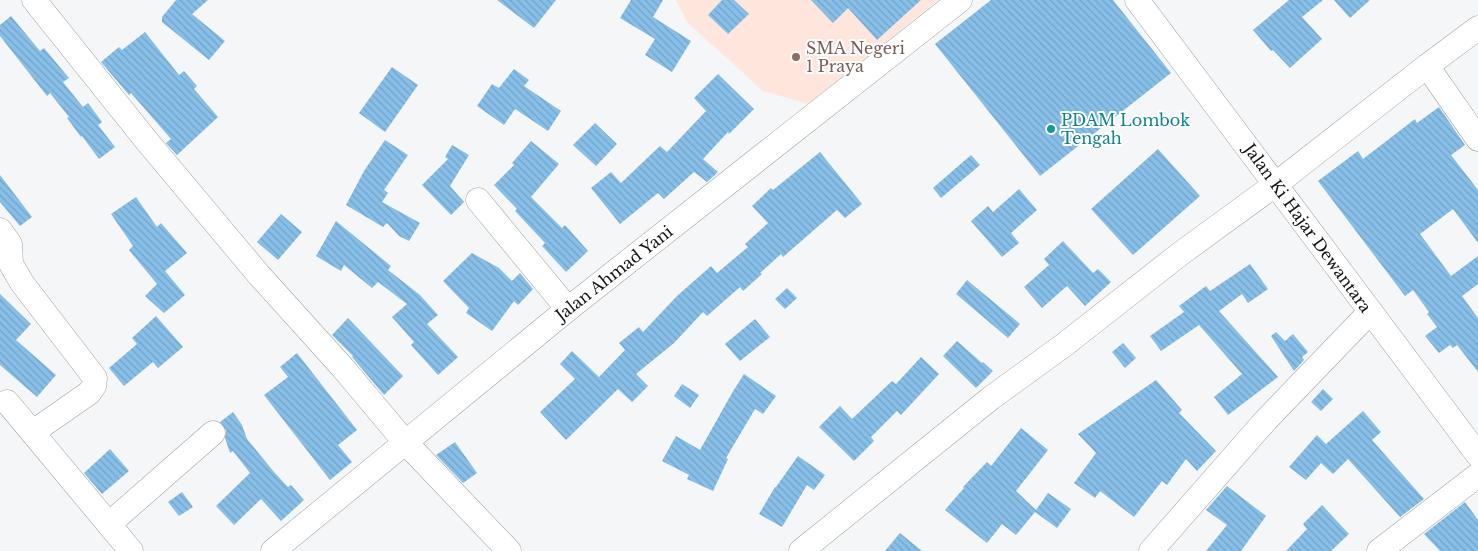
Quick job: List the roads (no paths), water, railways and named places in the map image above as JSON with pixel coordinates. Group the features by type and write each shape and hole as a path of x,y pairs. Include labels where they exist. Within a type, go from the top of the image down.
{"street":[{"path":"34,0 146,140 259,275 344,368 405,442 509,551"},
{"name":"Jalan Ki Hajar Dewantara","path":"1137,0 1478,456"},
{"name":"Jalan Ahmad Yani","path":"273,551 568,309 962,2"},
{"path":"801,551 991,398 1064,346 1180,254 1276,184 1478,28"},
{"path":"1427,66 1478,139"},
{"path":"478,200 568,309"},
{"path":"0,230 10,244 11,264 22,283 95,378 94,386 89,393 33,432"},
{"path":"1151,551 1266,420 1370,312"},
{"path":"2,402 33,432 131,551"},
{"path":"109,524 213,432"},
{"path":"1378,551 1478,475"}],"place":[{"name":"SMA Negeri 1 Praya","path":"796,57"},
{"name":"PDAM Lombok Tengah","path":"1051,129"}]}
